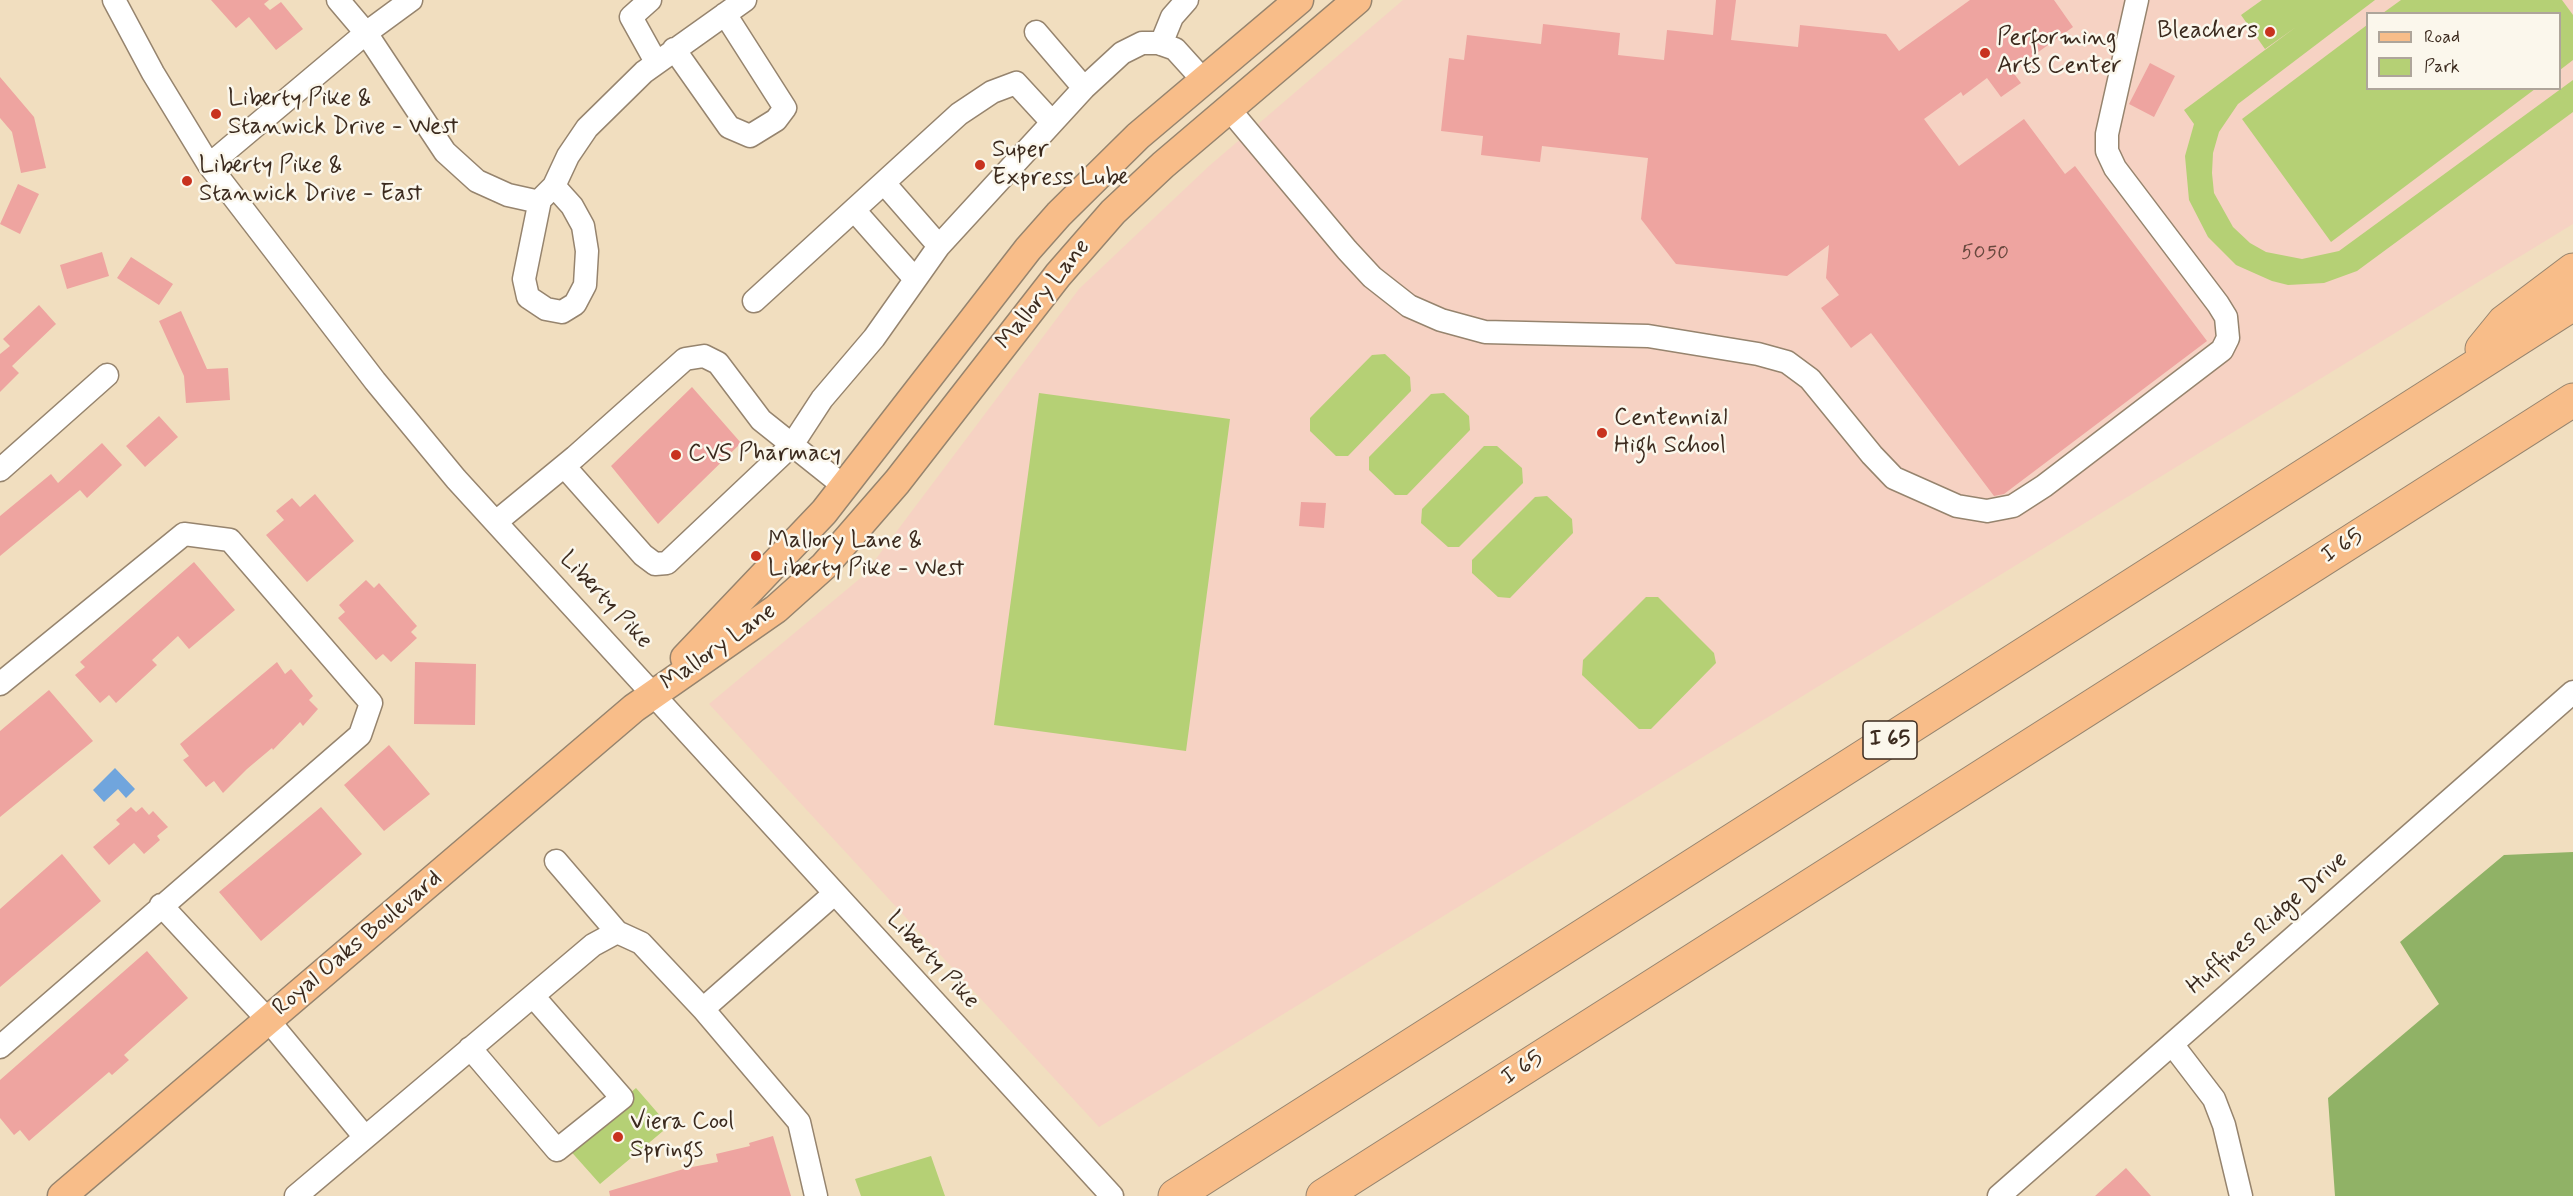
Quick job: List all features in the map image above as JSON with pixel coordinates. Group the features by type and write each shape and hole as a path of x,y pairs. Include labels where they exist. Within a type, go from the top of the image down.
{"highway":[{"path":"2454,382 2504,322 2573,270"},
{"name":"I 65","path":"1175,1196 2573,304"},
{"name":"I 65","path":"1323,1196 2573,400"}],"main road":[{"name":"Mallory Lane","path":"654,693 797,543 845,487 1043,231 1104,167 1299,0"},
{"name":"Mallory Lane","path":"654,693 684,676 776,609 824,566 897,483 1086,242 1155,173 1358,0"},
{"path":"1204,81 1229,109"},
{"name":"Royal Oaks Boulevard","path":"62,1196 654,693"}],"street":[{"name":"Liberty Pike","path":"114,0 153,73 209,165 375,381 456,479 1112,1196"},
{"path":"338,0 366,33 445,152 477,181 508,195 547,193 572,206 583,226 587,251 585,285 575,304 562,312 546,309 528,297 524,279 547,193 587,128 665,55 738,4 785,108 776,120 750,136 729,127 665,55 631,17 650,0"},
{"path":"209,165 366,33 411,0"},
{"path":"1161,44 1172,17 1187,0"},
{"path":"1229,109 1347,250 1372,277 1409,306 1441,320 1485,332 1647,336 1758,354 1788,362 1810,378 1872,455 1894,478 1957,506 1987,511 2013,506 2044,486 2222,350 2228,338 2226,317 2218,304 2115,168 2107,151 2107,134 2137,0"},
{"path":"1036,32 1084,88"},
{"path":"564,466 643,555 655,564 667,563 792,445 822,399 874,338 939,246 1052,121 1122,53 1142,43 1161,44 1175,49 1204,81"},
{"path":"754,301 959,114 992,92 1016,83 1052,121"},
{"path":"884,183 939,246"},
{"path":"854,210 915,279"},
{"path":"496,522 564,466 685,359 704,356 718,363 761,420 845,487"},
{"path":"0,470 107,375"},
{"path":"0,684 184,534 230,540 371,703 360,735 161,905 0,1047"},
{"name":"Huffines Ridge Drive","path":"1999,1196 2573,692"},
{"path":"556,861 617,932 641,943 703,1009 800,1122 816,1196"},
{"path":"703,1009 834,894"},
{"path":"161,905 268,1020 364,1136"},
{"path":"296,1196 364,1136 593,945 617,932"},
{"path":"470,1048 557,1150 622,1098 533,996"},
{"path":"2172,1044 2214,1099 2224,1125 2241,1196"}],"shaded area":[{"name":"Centennial High School","path":"1403,0 2573,0 2573,224 1099,1127 709,704 863,576 1079,289 1209,166"}],"green space":[{"path":"2262,0 2375,0 2238,104 2219,132 2213,153 2214,193 2233,227 2250,243 2266,252 2302,259 2339,251 2573,80 2573,112 2357,271 2324,283 2288,285 2272,281 2236,265 2208,237 2189,200 2185,156 2194,124 2184,110 2296,27 2265,49 2241,15"},
{"path":"2401,0 2562,0 2573,15 2573,60 2561,69 2561,12 2384,12"},
{"path":"2366,26 2366,90 2534,90 2331,242 2242,119"},
{"path":"1385,354 1410,377 1411,391 1348,456 1336,456 1310,431 1310,418 1372,355"},
{"path":"1039,393 1230,419 1186,751 994,725"},
{"path":"1444,393 1469,416 1470,430 1407,495 1395,495 1369,470 1369,457 1431,394"},
{"path":"1484,446 1497,446 1522,468 1523,483 1459,547 1448,547 1421,523 1422,509"},
{"path":"1547,496 1572,519 1573,533 1510,598 1498,597 1472,573 1472,560 1535,497"},
{"path":"1646,597 1658,597 1714,653 1716,663 1651,729 1639,729 1582,675 1583,660"},
{"path":"2573,852 2573,1196 2335,1196 2328,1098 2439,1004 2400,942 2504,855"},
{"name":"Viera Cool Springs","path":"636,1088 669,1126 600,1184 567,1147"},
{"path":"931,1156 945,1196 861,1196 855,1179"}],"water":[{"path":"115,768 135,789 126,798 118,789 104,802 93,790"}],"building":[{"path":"211,0 269,0 264,4 270,10 281,2 303,29 276,50 249,17 236,28"},
{"path":"1716,0 1736,0 1731,40 1798,47 1800,25 1886,34 1899,51 1970,0 2054,0 2073,27 2012,71 2021,83 2001,97 1987,78 1963,96 1961,92 1924,119 1959,166 2024,119 2065,174 2075,166 2207,341 2004,494 1994,496 1871,333 1851,348 1821,308 1839,295 1826,278 1829,245 1787,276 1676,264 1641,219 1648,158 1542,146 1540,162 1481,155 1483,136 1441,131 1449,58 1464,60 1467,35 1541,44 1543,24 1620,33 1618,55 1664,60 1667,30 1713,35"},
{"path":"2150,63 2175,76 2154,117 2129,104"},
{"path":"0,77 34,117 46,168 21,173 12,132 0,118"},
{"path":"18,184 39,194 20,234 0,224"},
{"path":"102,252 109,276 67,289 60,265"},
{"path":"131,257 173,284 159,305 117,278"},
{"path":"39,305 56,324 12,366 19,373 0,392 0,354 10,346 3,339"},
{"path":"181,311 207,369 228,368 230,400 186,403 184,376 159,321"},
{"name":"CVS Pharmacy","path":"692,387 741,443 658,524 611,466"},
{"path":"159,416 178,437 145,467 126,446"},
{"path":"102,443 122,465 87,498 80,490 0,556 0,516 51,474 58,483"},
{"path":"315,494 354,541 307,582 266,535 284,520 276,511 292,498 300,507"},
{"path":"1301,502 1326,503 1324,528 1299,526"},
{"path":"194,562 235,610 189,649 178,636 152,660 157,665 116,703 109,695 100,703 75,675 85,667 80,662"},
{"path":"366,580 374,588 379,583 417,626 411,632 417,638 391,662 383,654 376,660 338,618 345,612 339,605"},
{"path":"277,662 285,674 291,669 313,696 309,700 318,709 303,726 300,722 273,750 272,748 247,769 223,793 214,781 206,787 183,760 189,756 180,744"},
{"path":"415,662 476,664 475,725 414,724"},
{"path":"49,690 93,741 0,817 0,731"},
{"path":"389,745 430,794 384,831 344,785"},
{"path":"131,807 136,812 142,807 149,815 153,811 168,827 157,836 160,840 144,854 134,843 109,865 93,847 120,824 116,820"},
{"path":"321,807 362,854 261,941 219,892"},
{"path":"62,854 101,901 0,987 0,909"},
{"path":"147,951 188,998 124,1055 129,1060 112,1075 109,1072 29,1141 20,1130 14,1135 0,1118 0,1080"},
{"path":"773,1136 791,1196 610,1196 609,1191 687,1168 718,1162 716,1154 750,1146 749,1143"},
{"path":"2126,1168 2151,1196 2095,1196"}],"place":[{"name":"Bleachers","path":"2270,32"},
{"name":"Performing Arts Center","path":"1985,53"},
{"name":"Liberty Pike & Stanwick Drive - West","path":"216,114"},
{"name":"Super Express Lube","path":"980,165"},
{"name":"Liberty Pike & Stanwick Drive - East","path":"187,181"},
{"name":"Centennial High School","path":"1602,433"},
{"name":"CVS Pharmacy","path":"676,455"},
{"name":"Mallory Lane & Liberty Pike - West","path":"756,556"},
{"name":"Viera Cool Springs","path":"618,1137"}]}
